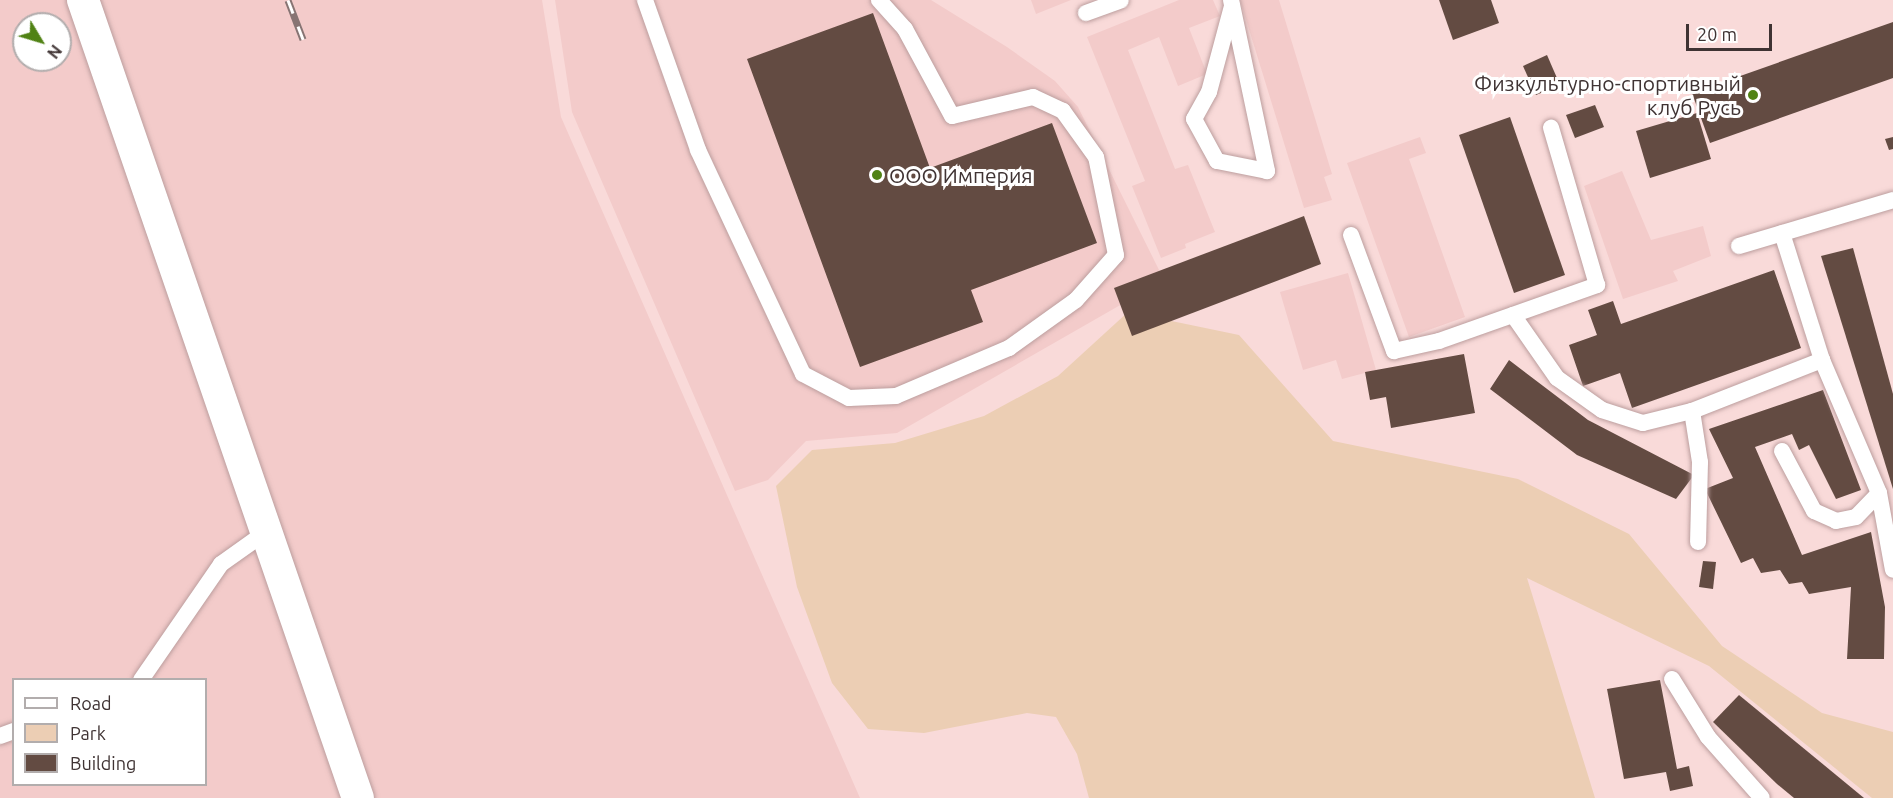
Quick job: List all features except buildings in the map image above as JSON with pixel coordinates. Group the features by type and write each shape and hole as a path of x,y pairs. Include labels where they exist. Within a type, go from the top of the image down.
{"street":[{"path":"83,0 358,798"}],"lane":[{"path":"645,0 698,150 803,374 849,398 896,396 1009,348 1076,300 1116,255 1095,157 1063,111 1033,97 952,116 905,28 879,0"},
{"path":"1086,13 1121,0"},
{"path":"1232,3 1267,171 1217,161 1194,119 1209,92 1232,3"},
{"path":"1351,234 1394,351 1439,341 1598,285 1551,128"},
{"path":"1739,246 1893,200"},
{"path":"1782,233 1822,360 1879,493 1893,570"},
{"path":"1513,315 1557,378 1602,410 1643,423 1692,411 1822,360"},
{"path":"1692,411 1700,462 1698,542"},
{"path":"1782,450 1814,511 1836,521 1856,517 1879,493"},
{"path":"142,678 221,564 266,532"},
{"path":"1672,679 1708,737 1762,798"}],"shaded area":[{"path":"0,0 542,0 561,117 860,798 0,798"},
{"path":"555,0 931,0 1007,47 1055,81 1078,107 1164,280 897,433 806,441 768,480 735,491 572,112"},
{"path":"1031,0 1071,0 1036,14"},
{"path":"1179,0 1213,0 1220,16 1189,28 1207,74 1178,86 1159,37 1128,50 1175,169 1188,165 1215,232 1185,244 1186,248 1161,258 1132,186 1145,181 1087,37"},
{"path":"1240,0 1279,0 1332,174 1324,177 1332,200 1304,208"},
{"path":"1420,137 1426,153 1409,159 1465,317 1409,337 1347,163"},
{"path":"1622,171 1651,240 1703,226 1711,256 1673,271 1678,281 1623,299 1584,186"},
{"path":"1348,273 1376,370 1342,379 1336,360 1303,370 1280,292"}],"green space":[{"path":"1128,312 1239,335 1333,441 1518,479 1629,534 1722,646 1822,713 1893,732 1893,798 1872,798 1709,666 1527,578 1595,798 1089,798 1077,754 1056,717 1027,713 924,733 868,729 832,683 797,587 776,486 812,450 895,443 984,416 1058,376"}],"railway":[{"path":"288,0 303,39"}],"place":[{"name":"Физкультурно-спортивный клуб Русь","path":"1753,95"},
{"name":"ООО Империя","path":"877,175"}]}
